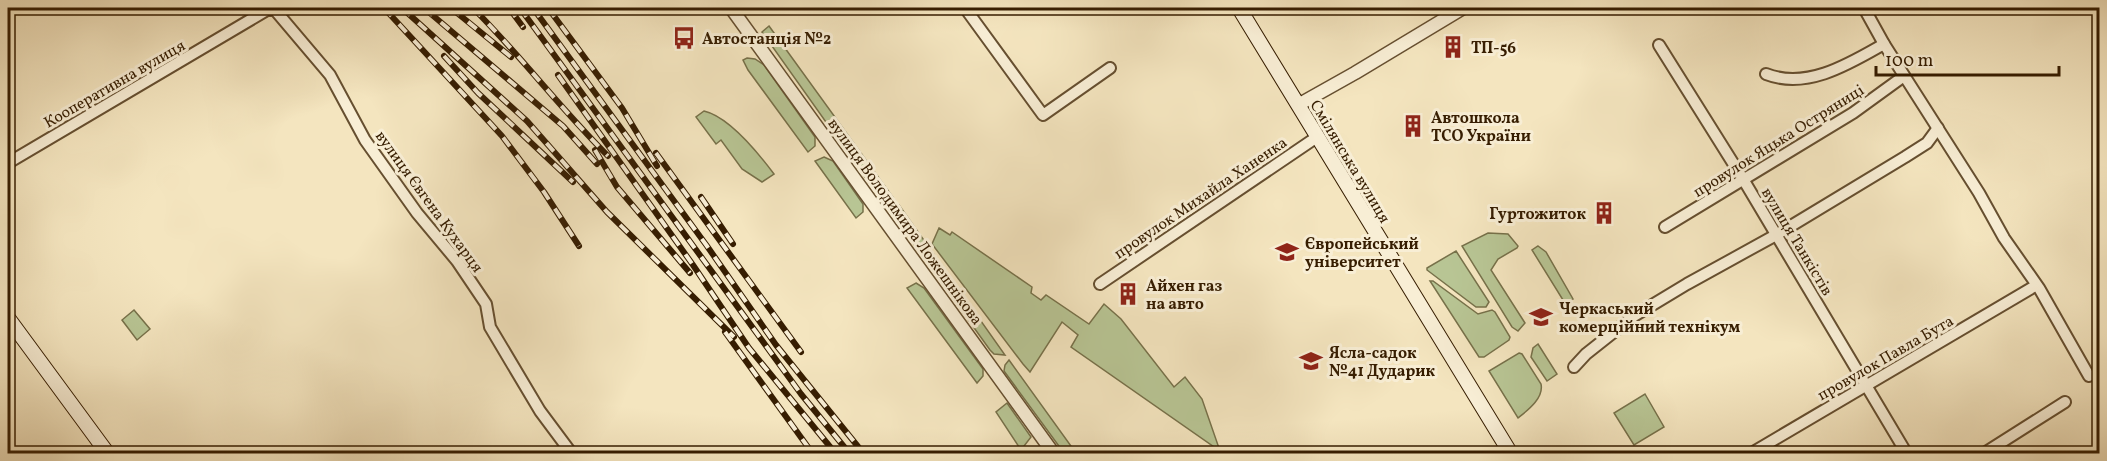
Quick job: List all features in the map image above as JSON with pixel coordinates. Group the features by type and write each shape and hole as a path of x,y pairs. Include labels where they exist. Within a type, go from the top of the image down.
{"main road":[{"name":"Смілянська вулиця","path":"1239,8 1511,453"},
{"path":"8,318 108,453"}],"street":[{"name":"вулиця Володимира Ложешнікова","path":"730,8 1054,453"},
{"path":"964,8 1043,115 1110,68"},
{"path":"1298,105 1464,8"},
{"path":"1864,8 1884,45 1938,128 2004,238 2045,298 2089,376"},
{"name":"вулиця Євгена Кухарця","path":"236,29 267,10 275,10 330,75 364,140 417,213 457,261 486,304 490,327 540,411 572,453"},
{"name":"Кооперативна вулиця","path":"8,163 236,29"},
{"name":"вулиця Танкістів","path":"1659,45 1743,179 1907,453"},
{"path":"1766,74 1791,80 1822,74 1884,45"},
{"name":"провулок Яцька Остряниці","path":"1665,227 1853,113 1904,76"},
{"path":"1574,367 1586,354 1634,316 1776,235 1927,143 1938,128"},
{"name":"провулок Михайла Ханенка","path":"1100,284 1317,137"},
{"name":"провулок Павла Бута","path":"1750,453 2035,286"},
{"path":"1983,453 2065,402"}],"green space":[{"path":"769,26 895,200 882,201 762,32"},
{"path":"755,59 764,65 815,137 815,146 808,152 748,70 743,60"},
{"path":"704,111 734,128 774,174 762,182 742,169 721,140 716,144 696,117"},
{"path":"824,157 833,161 863,204 863,212 856,218 815,161"},
{"path":"899,205 1005,355 994,354 990,350 890,211"},
{"path":"939,228 950,235 952,232 1032,287 1031,293 1041,300 1046,295 1089,324 1104,304 1121,319 1174,387 1185,377 1202,399 1220,451 1071,347 1078,335 1062,322 1030,372 932,244"},
{"path":"1488,233 1508,234 1518,246 1498,259 1491,270 1525,323 1518,331 1512,327 1462,246"},
{"path":"1538,246 1546,252 1573,299 1570,301 1563,300 1532,250"},
{"path":"1456,251 1489,302 1486,307 1476,307 1427,270"},
{"path":"1430,281 1478,314 1492,310 1495,312 1510,337 1509,340 1484,357 1479,357"},
{"path":"916,283 924,288 983,369 983,376 977,383 907,288"},
{"path":"134,310 150,329 137,340 122,320"},
{"path":"1538,344 1557,374 1547,381 1531,357 1533,348"},
{"path":"1519,353 1522,354 1541,384 1541,389 1538,399 1518,418 1489,371"},
{"path":"1009,360 1076,453 1064,453 1004,371"},
{"path":"1645,394 1664,427 1634,445 1614,413"},
{"path":"1007,403 1031,437 1021,450 996,412"}],"railway":[{"path":"384,8 502,136 544,192 579,246"},
{"path":"402,8 527,121 607,212 734,337"},
{"path":"424,8 563,126 597,164"},
{"path":"451,8 511,57"},
{"path":"473,8 608,156"},
{"path":"509,8 523,27"},
{"path":"520,8 801,394 850,454"},
{"path":"533,8 707,246 776,345 864,454"},
{"path":"548,8 622,108 657,166"},
{"path":"444,56 478,93 573,182"},
{"path":"558,75 749,348 836,454"},
{"path":"595,150 617,187 690,273"},
{"path":"656,153 801,352"},
{"path":"701,197 733,244"},
{"path":"725,332 813,454"}],"place":[{"name":"Автостанція №2","path":"684,38"},
{"name":"ТП-56","path":"1453,47"},
{"name":"Автошкола ТСО України","path":"1413,126"},
{"name":"Гуртожиток","path":"1604,213"},
{"name":"Європейський університет","path":"1287,252"},
{"name":"Айхен газ на авто","path":"1128,294"},
{"name":"Черкаський комерційний технікум","path":"1541,317"},
{"name":"Ясла-садок №41 Дударик","path":"1311,361"}]}
